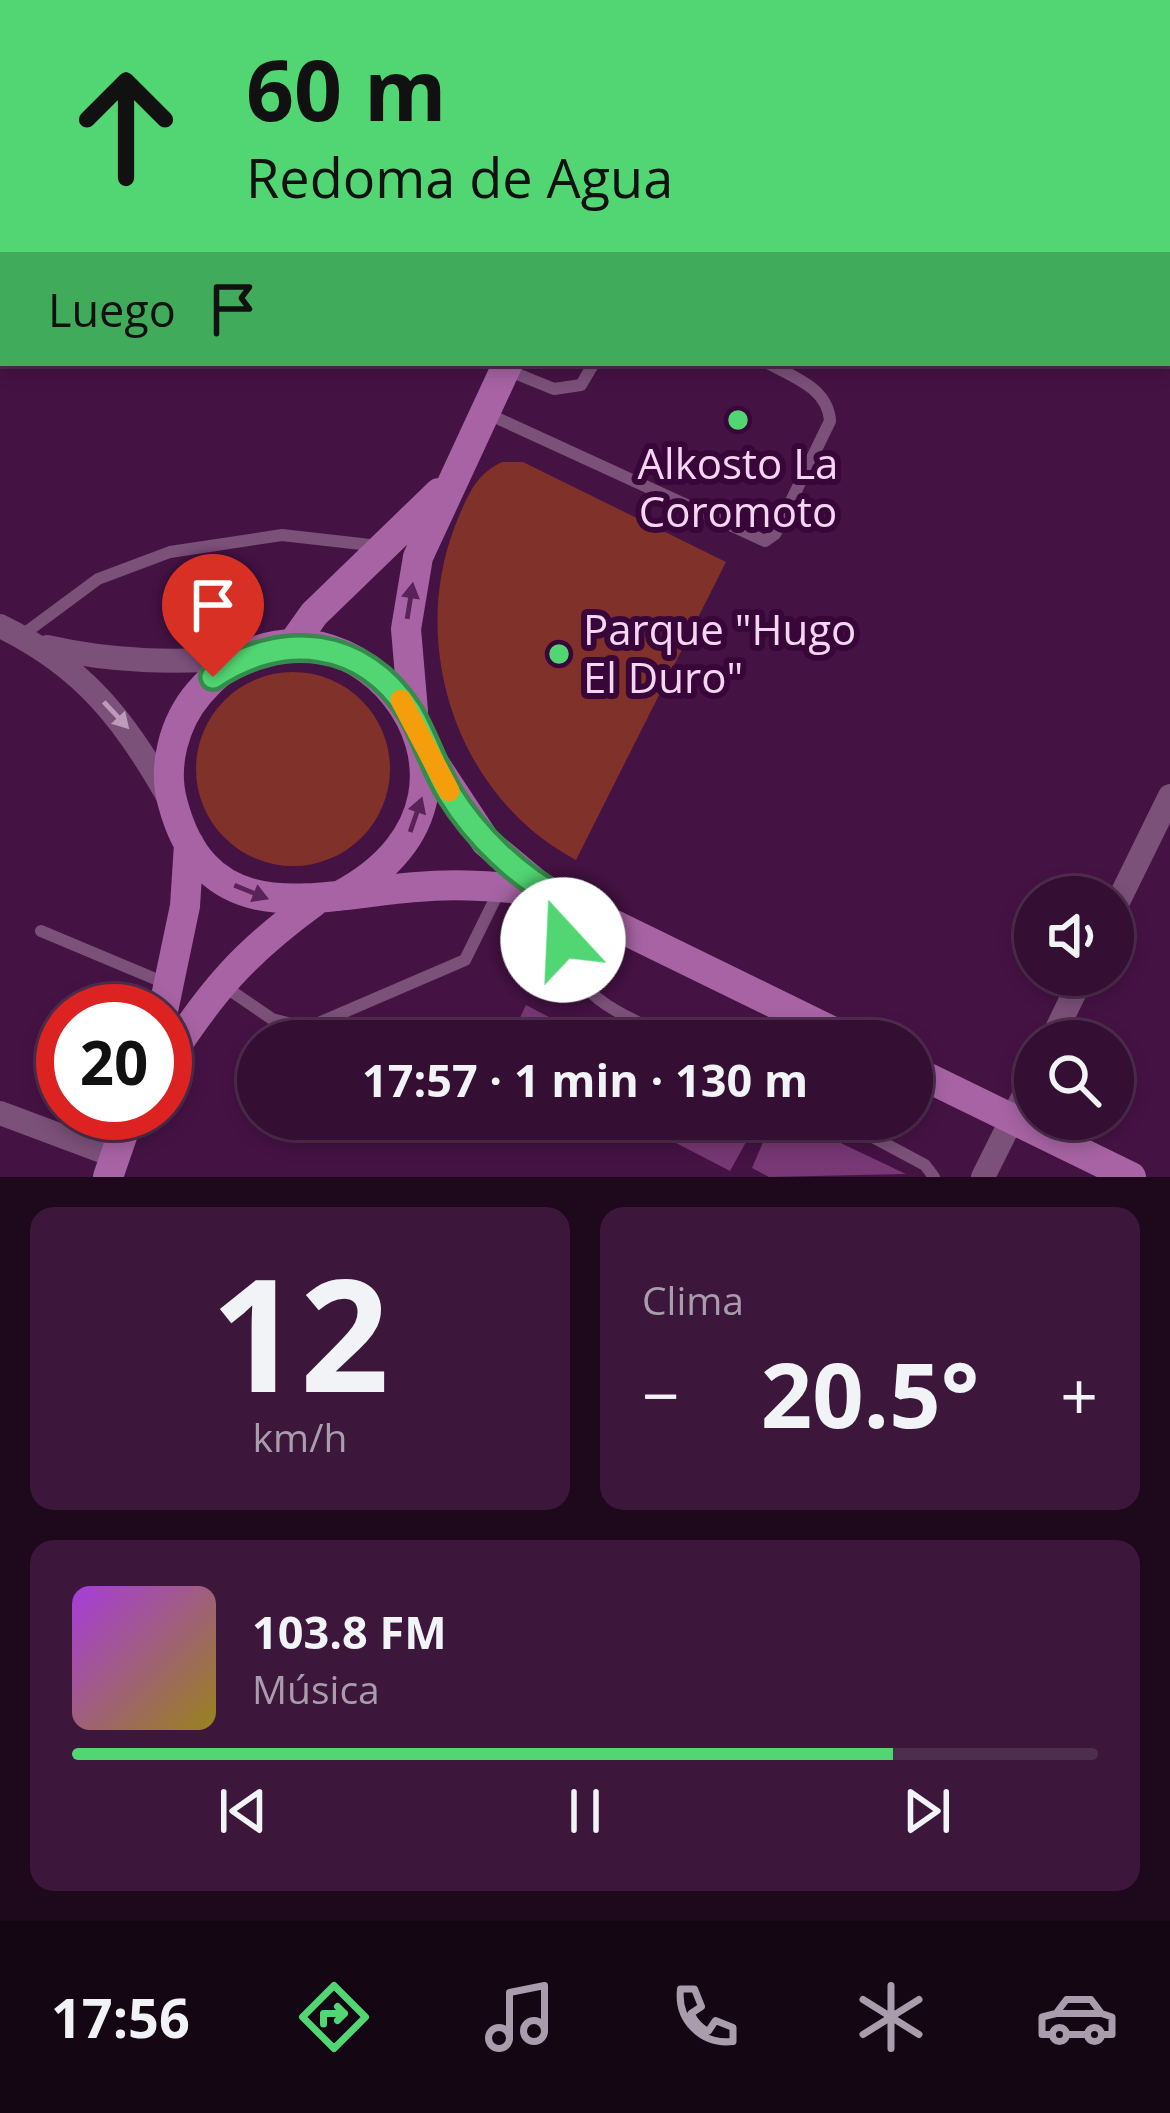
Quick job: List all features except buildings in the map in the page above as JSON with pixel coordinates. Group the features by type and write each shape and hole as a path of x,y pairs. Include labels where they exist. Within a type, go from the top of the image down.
{"street":[{"path":"413,717 406,629 418,557 507,366"},
{"path":"292,645 314,614 456,476"},
{"path":"20,636 140,663 242,658 292,645 328,649 363,663 392,686 413,717 452,797 486,842 554,895 802,1020"},
{"path":"20,636 88,685 132,731 189,844 213,872 243,892 278,902 413,887 501,887 554,895"},
{"path":"172,803 169,769 175,735 190,704 213,677 242,658"},
{"path":"192,1024 251,948 327,899 372,879 399,854 417,821 425,784 424,747"},
{"path":"1134,876 1163,827 1170,796"},
{"path":"170,984 189,844"},
{"path":"933,1080 1131,1177"},
{"path":"0,1113 112,1166"},
{"path":"982,1177 1014,1115"}],"lane":[{"path":"507,366 554,389 581,385 592,366"},
{"path":"485,413 765,542 776,534 830,421 829,406 817,390 773,366"},
{"path":"20,636 98,579 170,552 282,535 386,547"},
{"path":"220,984 272,1019 307,1028 465,959 501,887"},
{"path":"554,895 572,974 594,1001 633,1020"},
{"path":"40,931 141,984"},
{"path":"789,1020 793,1012"},
{"path":"879,1140 926,1165 934,1177"}],"shaded area":[{"name":"Parque \"Hugo El Duro\"","path":"502,462 523,462 726,562 576,860 535,833 501,799 473,759 454,715 442,669 437,621 442,573 455,526 478,480"},
{"path":"293,672 330,679 362,700 383,732 390,769 383,806 362,838 330,859 293,866 256,859 224,838 203,806 196,769 203,732 224,700 256,679"}],"slow traffic":[{"path":"401,700 449,791"}],"place":[{"name":"Alkosto La Coromoto","path":"738,420"},
{"name":"Parque \"Hugo El Duro\"","path":"559,654"}],"route":[{"path":"213,677 242,658 292,645 328,649 363,663 392,686 413,717 452,797 486,842 545,891 562,899 563,940"}]}
